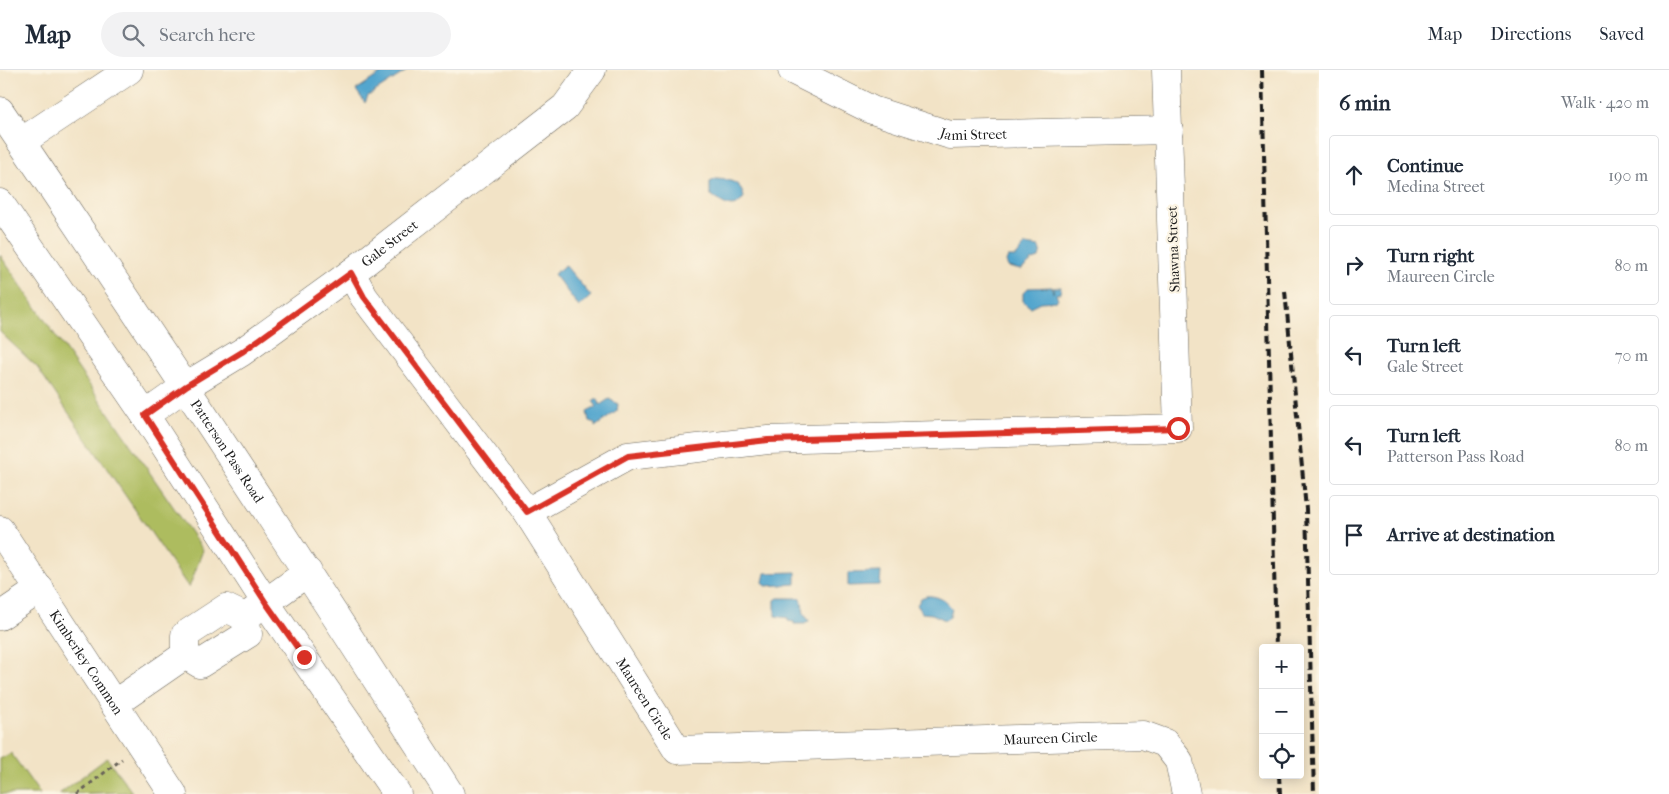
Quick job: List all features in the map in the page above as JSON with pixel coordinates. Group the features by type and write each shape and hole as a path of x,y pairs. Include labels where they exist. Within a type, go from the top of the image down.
{"street":[{"path":"21,142 129,70"},
{"name":"Gale Street","path":"145,415 186,386 242,352 351,273 565,106 592,70"},
{"name":"Jami Street","path":"792,70 872,110 950,135 1169,130"},
{"name":"Shawna Street","path":"527,512 628,456 768,440 1178,428 1166,70"},
{"name":"Patterson Pass Road","path":"0,110 186,386 450,794"},
{"path":"0,203 145,415 255,610 397,794"},
{"name":"Maureen Circle","path":"351,273 364,297 527,512 677,750 1143,735 1165,743 1178,762 1186,794"},
{"name":"Kimberley Common","path":"0,530 173,794"},
{"path":"114,704 185,655 200,664 248,634 255,610 308,572"},
{"path":"0,616 40,589"}],"path":[{"path":"77,794 140,745"}],"green space":[{"path":"0,255 203,550 189,588 37,367 0,332"},
{"path":"11,753 40,794 0,794 0,759"},
{"path":"107,758 132,792 59,794"}],"water":[{"path":"386,70 408,70 368,96 365,103 356,90"},
{"path":"716,179 734,182 740,188 744,197 736,205 732,206 719,201 710,194 710,182"},
{"path":"1025,245 1039,247 1041,250 1039,258 1033,260 1021,270 1008,267 1006,262 1008,257 1016,257"},
{"path":"565,265 591,296 579,307 554,274"},
{"path":"1052,287 1053,293 1054,287 1061,287 1060,293 1056,294 1058,299 1056,301 1040,302 1030,307 1023,301 1023,293 1028,288"},
{"path":"598,399 600,405 609,399 618,404 617,411 595,427 595,423 589,421 587,412 597,407 593,401"},
{"path":"796,572 796,584 766,586 763,582 765,573"},
{"path":"881,572 880,585 848,586 848,573"},
{"path":"926,596 937,597 947,603 952,609 950,617 945,620 932,614 922,613 917,605 921,598"},
{"path":"778,598 801,598 804,613 809,621 805,624 794,624 794,622 788,621 788,618 775,616 775,600"}],"railway":[{"path":"1262,70 1276,644"},
{"path":"1285,291 1306,509 1314,794"},
{"path":"1279,779 1280,794"}],"route":[{"path":"304,657 266,603 145,415 186,386 242,352 351,273 364,297 527,512 628,456 768,440 1178,428"}]}
